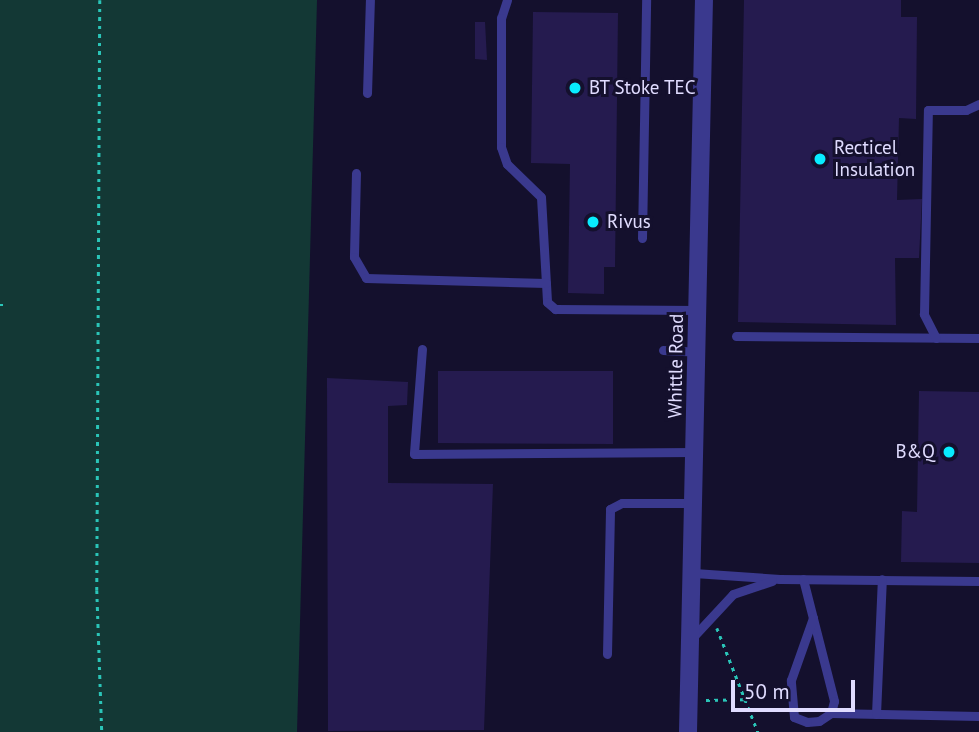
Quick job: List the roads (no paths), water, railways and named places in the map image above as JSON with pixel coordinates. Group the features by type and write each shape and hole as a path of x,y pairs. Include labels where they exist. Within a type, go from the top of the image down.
{"street":[{"name":"Whittle Road","path":"688,732 694,573 704,0"}],"lane":[{"path":"367,93 370,0"},
{"path":"507,0 501,18 501,147 507,163 541,197 547,302 555,309 698,310"},
{"path":"642,238 646,0"},
{"path":"936,338 924,314 929,110 966,110 979,104"},
{"path":"356,173 354,257 366,278 546,283"},
{"path":"736,336 979,338"},
{"path":"422,349 414,454 696,452"},
{"path":"663,351 697,352"},
{"path":"607,654 610,509 622,503 695,503"},
{"path":"694,573 780,579 979,581"},
{"path":"692,639 733,594 780,579"},
{"path":"803,579 834,701 831,713"},
{"path":"876,714 882,579"},
{"path":"813,618 791,680 794,717 807,722 819,721 831,713 979,716"}],"place":[{"name":"BT Stoke TEC","path":"575,88"},
{"name":"Recticel Insulation","path":"820,159"},
{"name":"Rivus","path":"593,222"},
{"name":"B&Q","path":"949,452"}]}
